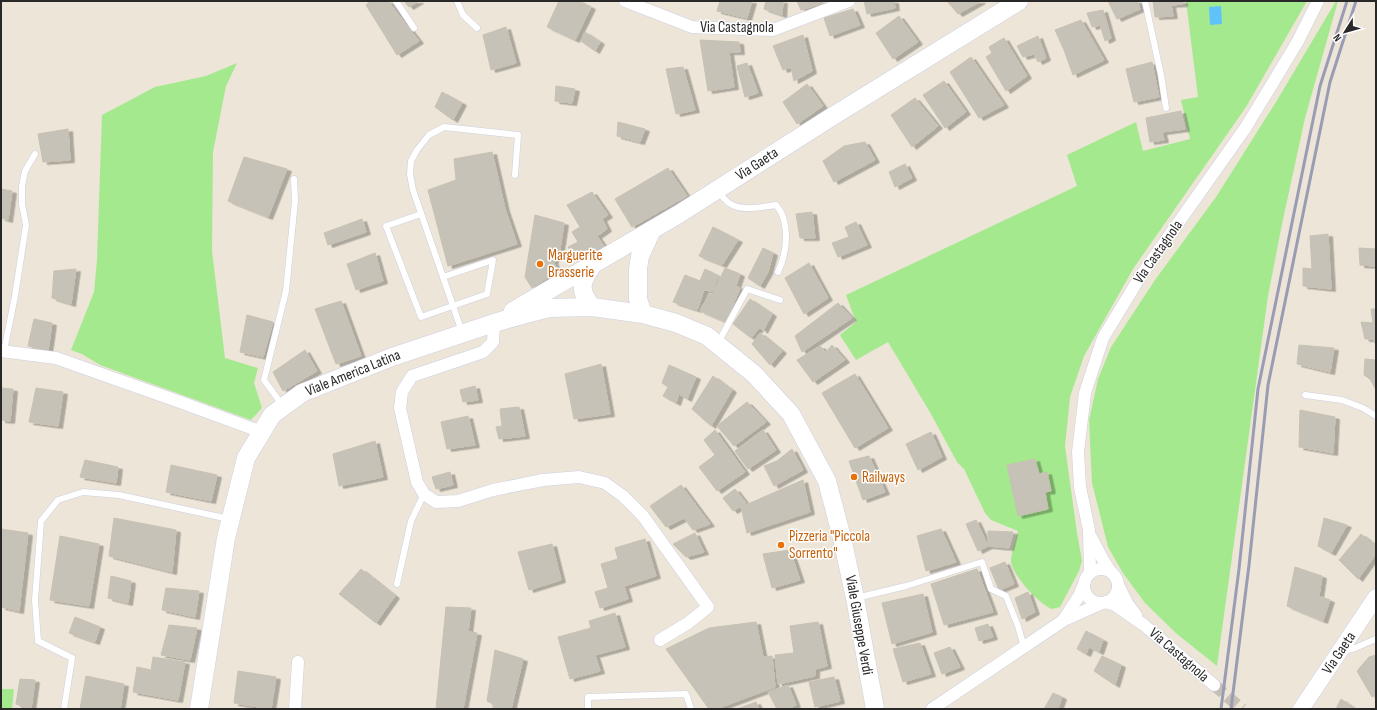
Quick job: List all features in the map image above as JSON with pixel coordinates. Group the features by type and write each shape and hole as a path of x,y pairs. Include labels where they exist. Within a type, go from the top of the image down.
{"main road":[{"name":"Via Gaeta","path":"494,322 652,230 1019,1"},
{"path":"643,314 638,299 638,269 640,256 652,230"},
{"path":"592,266 583,278 582,286 586,300 592,307"},
{"name":"Viale America Latina","path":"199,709 226,538 246,458 272,415 302,393 392,357 494,322 549,308 592,307 643,314"},
{"name":"Viale Giuseppe Verdi","path":"643,314 676,323 707,336 754,374 791,414 827,481 842,538 855,598 875,709"}],"street":[{"name":"Via Castagnola","path":"625,1 692,27 773,30 849,1"},
{"name":"Via Castagnola","path":"1088,530 1080,487 1078,452 1085,394 1103,338 1140,277 1246,127 1298,41 1318,1"},
{"path":"494,322 493,342 483,352 412,376 402,392 400,408 417,482 424,494 436,502 458,502 493,490 543,480 579,478 605,483 623,496 644,516 708,607 688,623 660,640"},
{"path":"2,351 56,358 262,432"},
{"path":"1088,530 1110,571 1114,575 1127,603 1144,625"},
{"path":"1088,530 1087,578 1084,588 1089,598 1094,601 1116,605 1144,625"},
{"path":"1064,620 1087,578 1100,569 1110,571"},
{"path":"932,709 1064,620 1115,596 1118,591 1118,585"},
{"name":"Via Gaeta","path":"1301,709 1376,597"},
{"name":"Via Castagnola","path":"1144,625 1214,685"},
{"path":"295,709 298,662"}],"lane":[{"path":"396,1 414,28"},
{"path":"457,1 463,15 477,28"},
{"path":"1145,1 1161,75 1166,108"},
{"path":"462,333 413,190 410,174 411,161 417,150 429,135 444,127 518,135 515,175"},
{"path":"2,351 15,296 26,225 22,204 22,186 25,170 35,154"},
{"path":"283,406 264,380 286,292 295,201 294,179"},
{"path":"716,190 729,203 739,208 755,208 776,205 781,211 785,221 786,243 782,264 778,272"},
{"path":"421,214 386,226 421,316 487,294 493,260 443,276"},
{"path":"718,344 747,289 780,300"},
{"path":"1306,395 1342,400 1363,408 1376,416"},
{"path":"64,709 72,658 38,641 35,600 41,521 58,500 83,492 119,495 231,520"},
{"path":"397,584 411,521 424,494"},
{"path":"855,598 906,586 982,562 992,590 1006,596 1018,626 1024,647"},
{"path":"1340,651 1355,648 1376,639"},
{"path":"588,709 588,696 686,694 691,709"}],"green space":[{"path":"1186,1 1307,1 1246,107 1133,269 1084,356 1070,397 1065,446 1082,561 1079,571 1060,607 1052,609 1040,601 1016,574 1011,561 1018,531 991,520 985,513 964,469 957,462 931,414 888,342 856,360 840,335 856,322 846,295 1077,186 1067,155 1136,122 1143,151 1190,139 1181,100 1198,97"},
{"path":"1336,1 1338,1 1305,118 1268,296 1217,666 1177,634 1145,603 1123,573 1108,547 1092,483 1089,420 1098,379 1111,347 1155,280 1216,197 1276,102"},
{"path":"237,63 226,86 213,152 212,251 225,358 258,368 254,383 262,408 251,420 100,365 82,354 71,350 94,292 97,260 102,115 155,87 206,76"},
{"path":"1,689 14,689 12,709 1,709"}],"water":[{"path":"1221,6 1222,24 1210,25 1209,7"}],"building":[{"path":"370,1 388,1 419,41 397,55 366,5"},
{"path":"404,1 419,1 409,7"},
{"path":"559,1 579,1 591,7 575,40 547,27"},
{"path":"720,1 752,1 747,18 717,11"},
{"path":"766,1 783,1 782,15 764,9"},
{"path":"797,1 822,1 823,3 801,10"},
{"path":"864,1 894,1 895,8 867,14"},
{"path":"947,1 981,1 958,14"},
{"path":"1108,1 1137,1 1140,9 1117,19"},
{"path":"1153,1 1183,1 1183,4 1171,5 1173,16 1155,17"},
{"path":"853,9 860,25 830,36 824,18"},
{"path":"1103,10 1111,38 1105,41 1100,25 1092,27 1087,13"},
{"path":"899,16 918,42 893,59 876,33"},
{"path":"1081,20 1104,60 1073,75 1055,30"},
{"path":"506,27 516,63 491,70 483,35"},
{"path":"585,32 600,42 595,51 581,41"},
{"path":"803,35 812,71 794,81 791,67 783,70 773,46"},
{"path":"1038,36 1046,58 1038,62 1034,54 1023,57 1017,46"},
{"path":"1004,38 1027,76 1006,91 986,57 992,53 989,47"},
{"path":"700,40 739,42 740,52 729,52 734,87 708,91"},
{"path":"971,57 1004,105 979,118 950,72"},
{"path":"1152,62 1159,97 1134,102 1126,69"},
{"path":"747,63 758,93 745,97 737,66"},
{"path":"683,67 695,110 676,114 666,69"},
{"path":"944,81 966,112 945,128 923,95"},
{"path":"807,84 823,106 797,124 783,102"},
{"path":"556,86 575,89 572,103 555,101"},
{"path":"442,92 462,103 453,120 435,107"},
{"path":"915,98 938,126 912,147 891,115"},
{"path":"1181,111 1185,129 1162,132 1164,140 1150,142 1146,118"},
{"path":"618,122 645,129 640,142 617,136"},
{"path":"68,129 70,160 43,162 38,134"},
{"path":"865,142 875,160 834,182 823,161 844,146"},
{"path":"492,152 505,209 517,244 448,266 428,190 456,180 454,159"},
{"path":"244,157 287,169 268,217 228,201"},
{"path":"905,164 912,178 895,187 889,172"},
{"path":"668,168 687,196 632,227 615,199"},
{"path":"1,189 12,191 8,220 1,218"},
{"path":"592,192 608,215 602,219 607,229 597,236 605,248 579,264 568,247 578,242 572,232 580,227 567,205"},
{"path":"812,212 815,238 800,238 796,214"},
{"path":"535,215 564,223 559,255 553,261 558,271 532,288 525,277"},
{"path":"362,219 366,232 328,245 324,233"},
{"path":"856,222 867,245 838,257 832,243 849,237 845,227"},
{"path":"713,227 738,240 722,265 699,256"},
{"path":"1328,234 1331,289 1303,286 1303,268 1312,269 1310,236"},
{"path":"763,248 773,253 768,272 760,286 748,278"},
{"path":"1359,248 1376,249 1376,266 1360,265"},
{"path":"375,253 383,281 356,290 347,264"},
{"path":"809,263 828,298 804,314 785,278"},
{"path":"725,268 740,274 736,286 740,288 726,322 700,311 709,294 712,295"},
{"path":"76,269 71,304 52,298 54,271"},
{"path":"705,269 719,276 712,291 704,290 697,310 673,302 685,275 700,281"},
{"path":"750,299 772,314 763,331 760,327 751,338 733,324"},
{"path":"341,301 361,356 336,364 315,309"},
{"path":"838,303 852,318 802,352 795,336"},
{"path":"1371,309 1376,309 1376,348 1374,339 1365,339 1361,322 1373,323"},
{"path":"247,315 273,322 263,357 240,352"},
{"path":"34,319 52,323 48,351 28,346"},
{"path":"760,333 782,351 770,365 752,344"},
{"path":"832,345 845,360 813,382 797,360 820,346 826,352"},
{"path":"1299,345 1334,348 1330,372 1297,364"},
{"path":"305,350 317,371 283,391 273,372"},
{"path":"1365,359 1376,360 1376,390 1370,379 1364,375"},
{"path":"601,364 610,414 574,419 565,374"},
{"path":"669,365 696,377 687,399 679,394 676,403 663,396 668,387 662,383"},
{"path":"855,374 888,428 855,448 822,393"},
{"path":"713,376 732,390 711,426 692,409"},
{"path":"475,386 478,400 463,402 460,390"},
{"path":"1,388 13,389 10,421 1,420"},
{"path":"36,388 63,392 58,426 29,422"},
{"path":"747,402 766,422 734,446 717,426"},
{"path":"519,407 525,436 499,439 496,427 502,426 500,409"},
{"path":"1300,410 1335,417 1333,453 1299,447"},
{"path":"468,416 475,445 447,449 441,422"},
{"path":"715,430 745,472 717,491 699,467 715,455 704,440"},
{"path":"763,430 776,450 748,469 735,451"},
{"path":"931,432 942,457 918,470 906,444"},
{"path":"375,441 383,477 339,486 333,454"},
{"path":"792,449 803,470 774,486 764,466 777,461"},
{"path":"869,456 885,492 863,500 849,461"},
{"path":"1035,459 1039,474 1047,472 1051,491 1045,492 1048,509 1018,516 1007,465"},
{"path":"85,460 118,467 116,483 80,477"},
{"path":"171,465 217,475 211,501 166,492"},
{"path":"450,472 453,485 436,489 432,477"},
{"path":"803,480 810,512 747,533 741,507"},
{"path":"681,485 710,524 693,530 684,518 666,527 650,506"},
{"path":"735,489 746,503 733,511 723,498"},
{"path":"114,518 176,530 172,572 109,556"},
{"path":"1324,518 1347,525 1331,553 1318,546"},
{"path":"976,520 988,546 978,551 966,524"},
{"path":"1,529 28,533 19,611 1,607"},
{"path":"941,529 956,562 926,571 917,536"},
{"path":"988,531 1013,532 1009,548 988,546"},
{"path":"695,533 704,552 686,557 673,544"},
{"path":"1361,534 1376,546 1376,554 1358,579 1339,560"},
{"path":"60,536 99,544 89,606 50,600"},
{"path":"645,539 656,576 624,586 628,599 600,608 595,592 608,588 601,564 618,559 615,548"},
{"path":"552,544 561,580 529,590 518,552"},
{"path":"790,550 800,580 772,588 763,554"},
{"path":"1005,562 1014,584 999,590 990,568"},
{"path":"1295,567 1322,576 1319,596 1330,600 1323,621 1287,606"},
{"path":"361,569 395,596 376,623 339,594"},
{"path":"977,569 993,612 944,625 931,584"},
{"path":"111,576 131,581 128,603 108,598"},
{"path":"166,588 199,591 195,617 162,610"},
{"path":"1028,592 1035,612 1022,619 1015,598"},
{"path":"923,594 932,632 892,644 882,603"},
{"path":"446,607 471,608 468,632 477,633 463,709 436,709"},
{"path":"615,613 625,647 595,655 600,671 570,679 558,637 591,628 589,621"},
{"path":"75,617 100,627 95,642 69,633"},
{"path":"756,622 763,657 772,656 775,687 716,709 709,709 666,649 709,628"},
{"path":"818,622 827,666 815,669 815,676 778,684 775,655 794,653 790,626"},
{"path":"988,624 993,637 979,641 975,628"},
{"path":"169,625 197,628 190,660 161,655"},
{"path":"1086,631 1103,640 1099,652 1089,647 1086,654 1077,649"},
{"path":"920,643 931,674 903,682 893,649"},
{"path":"950,647 960,667 942,674 934,653"},
{"path":"495,650 523,659 511,709 493,709 493,704 487,701"},
{"path":"1376,655 1376,694 1372,697 1357,671 1369,657"},
{"path":"1102,656 1121,665 1115,685 1094,671"},
{"path":"153,657 185,662 178,700 133,692 137,667 151,670"},
{"path":"238,671 276,677 271,709 234,703"},
{"path":"86,676 124,684 120,709 80,709"},
{"path":"834,677 840,701 815,707 809,682"},
{"path":"20,679 35,680 31,709 16,704"},
{"path":"788,685 796,705 787,709 777,709 768,692"},
{"path":"1053,693 1062,697 1058,709 1044,709"},
{"path":"1341,699 1355,709 1336,709"},
{"path":"756,702 759,709 737,709"}],"tunnel":[{"path":"1214,685 1242,709"}],"railway":[{"path":"1221,709 1239,569 1258,389 1320,86 1347,1"},
{"path":"1231,709 1249,565 1268,385 1330,82 1356,1"}],"place":[{"name":"Marguerite Brasserie","path":"540,264"},
{"name":"Railways","path":"854,477"},
{"name":"Pizzeria \"Piccola Sorrento\"","path":"781,545"}]}
